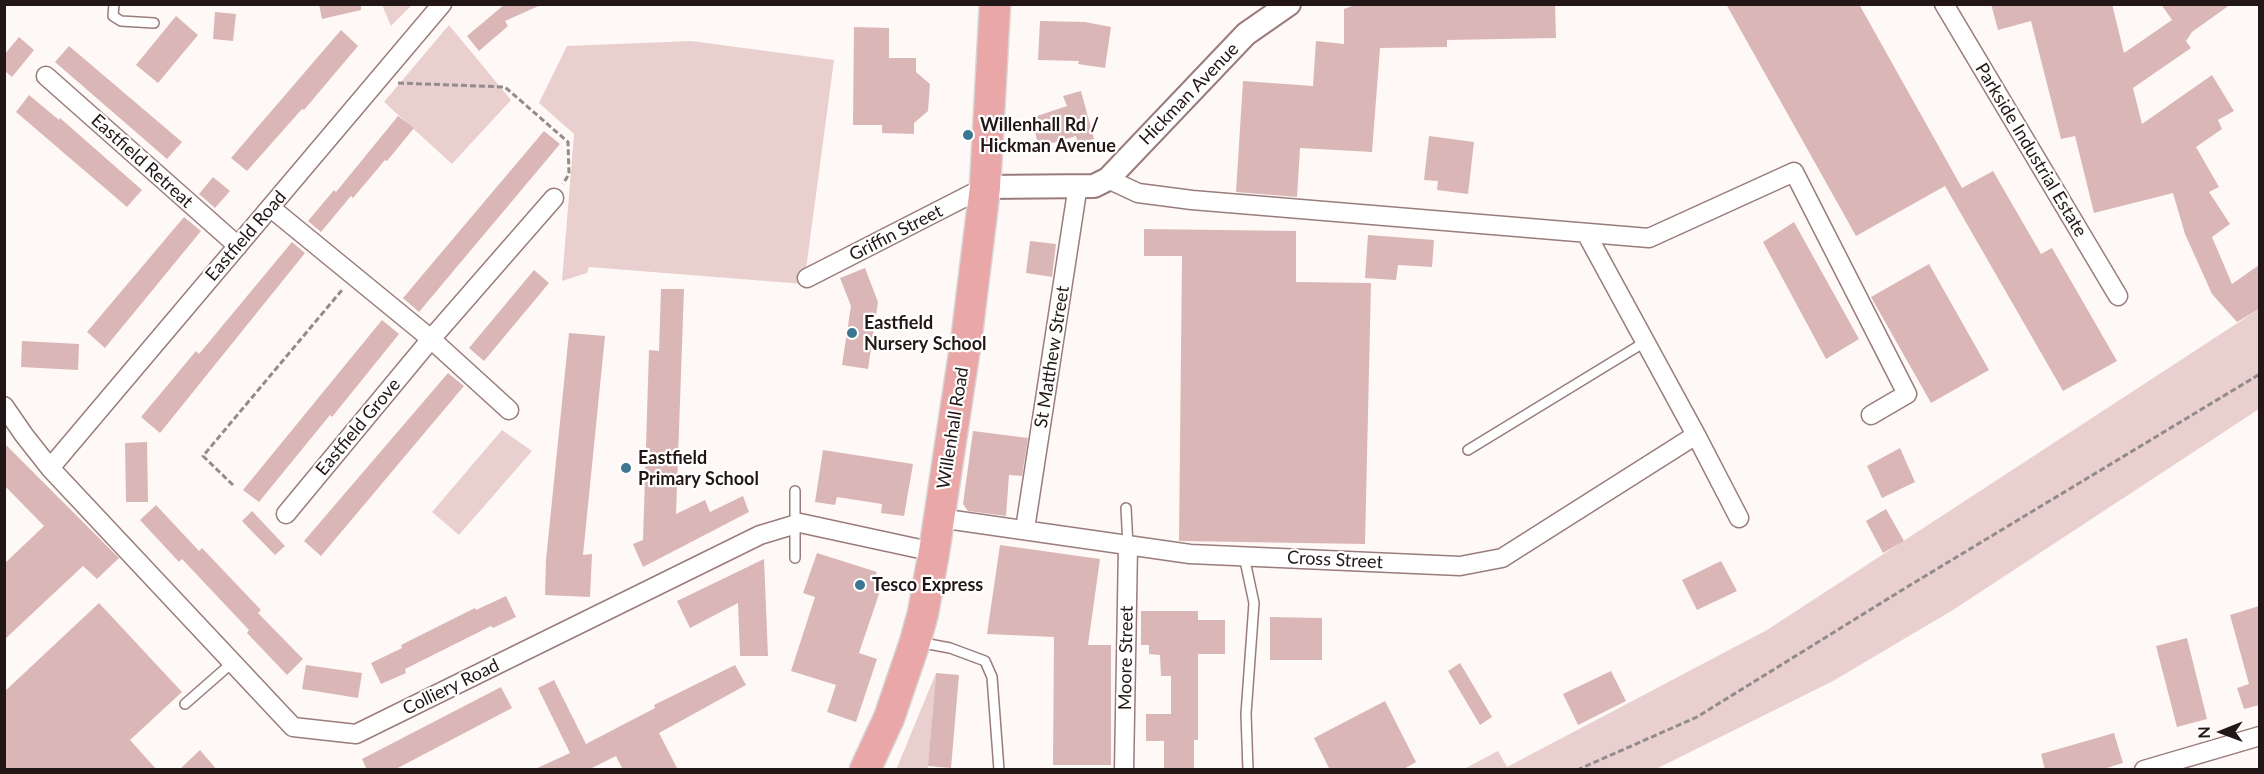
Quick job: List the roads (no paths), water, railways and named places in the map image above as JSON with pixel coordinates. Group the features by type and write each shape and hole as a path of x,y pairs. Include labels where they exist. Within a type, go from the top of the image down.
{"highway":[{"name":"Willenhall Road","path":"865,770 889,718 915,642 923,613 934,552 967,334 985,187 995,4"}],"street":[{"name":"Eastfield Road","path":"50,468 442,4"},
{"name":"Hickman Avenue","path":"1108,179 1246,34 1289,4"},
{"name":"Parkside Industrial Estate","path":"1944,4 2118,296"},
{"name":"Eastfield Retreat","path":"46,76 238,246"},
{"path":"985,187 1078,184 1094,186 1108,179 1138,193 1192,200 1650,238 1794,172 1907,393 1871,415"},
{"name":"St Matthew Street","path":"1025,530 1078,184"},
{"name":"Griffin Street","path":"807,278 985,187"},
{"name":"Eastfield Grove","path":"286,514 431,339 554,198"},
{"path":"271,208 431,339 509,410"},
{"path":"1586,233 1696,435 1738,518"},
{"name":"Colliery Road","path":"4,406 50,468 294,726 356,734 760,535 796,524 934,552"},
{"name":"Cross Street","path":"939,518 1190,554 1460,566 1502,558 1696,435"},
{"name":"Moore Street","path":"1124,770 1128,546"},
{"path":"2144,770 2259,736"}],"lane":[{"path":"114,4 113,16 121,21 154,23"},
{"path":"1468,450 1645,342"},
{"path":"795,491 795,558"},
{"path":"1126,508 1128,546"},
{"path":"1244,556 1254,603 1246,714 1248,770"},
{"path":"915,642 950,648 985,661 992,677 999,770"},
{"path":"185,704 233,662"}],"place":[{"name":"Willenhall Rd / Hickman Avenue","path":"968,135"},
{"name":"Eastfield Nursery School","path":"852,333"},
{"name":"Eastfield Primary School","path":"626,468"},
{"name":"Tesco Express","path":"860,585"}]}
